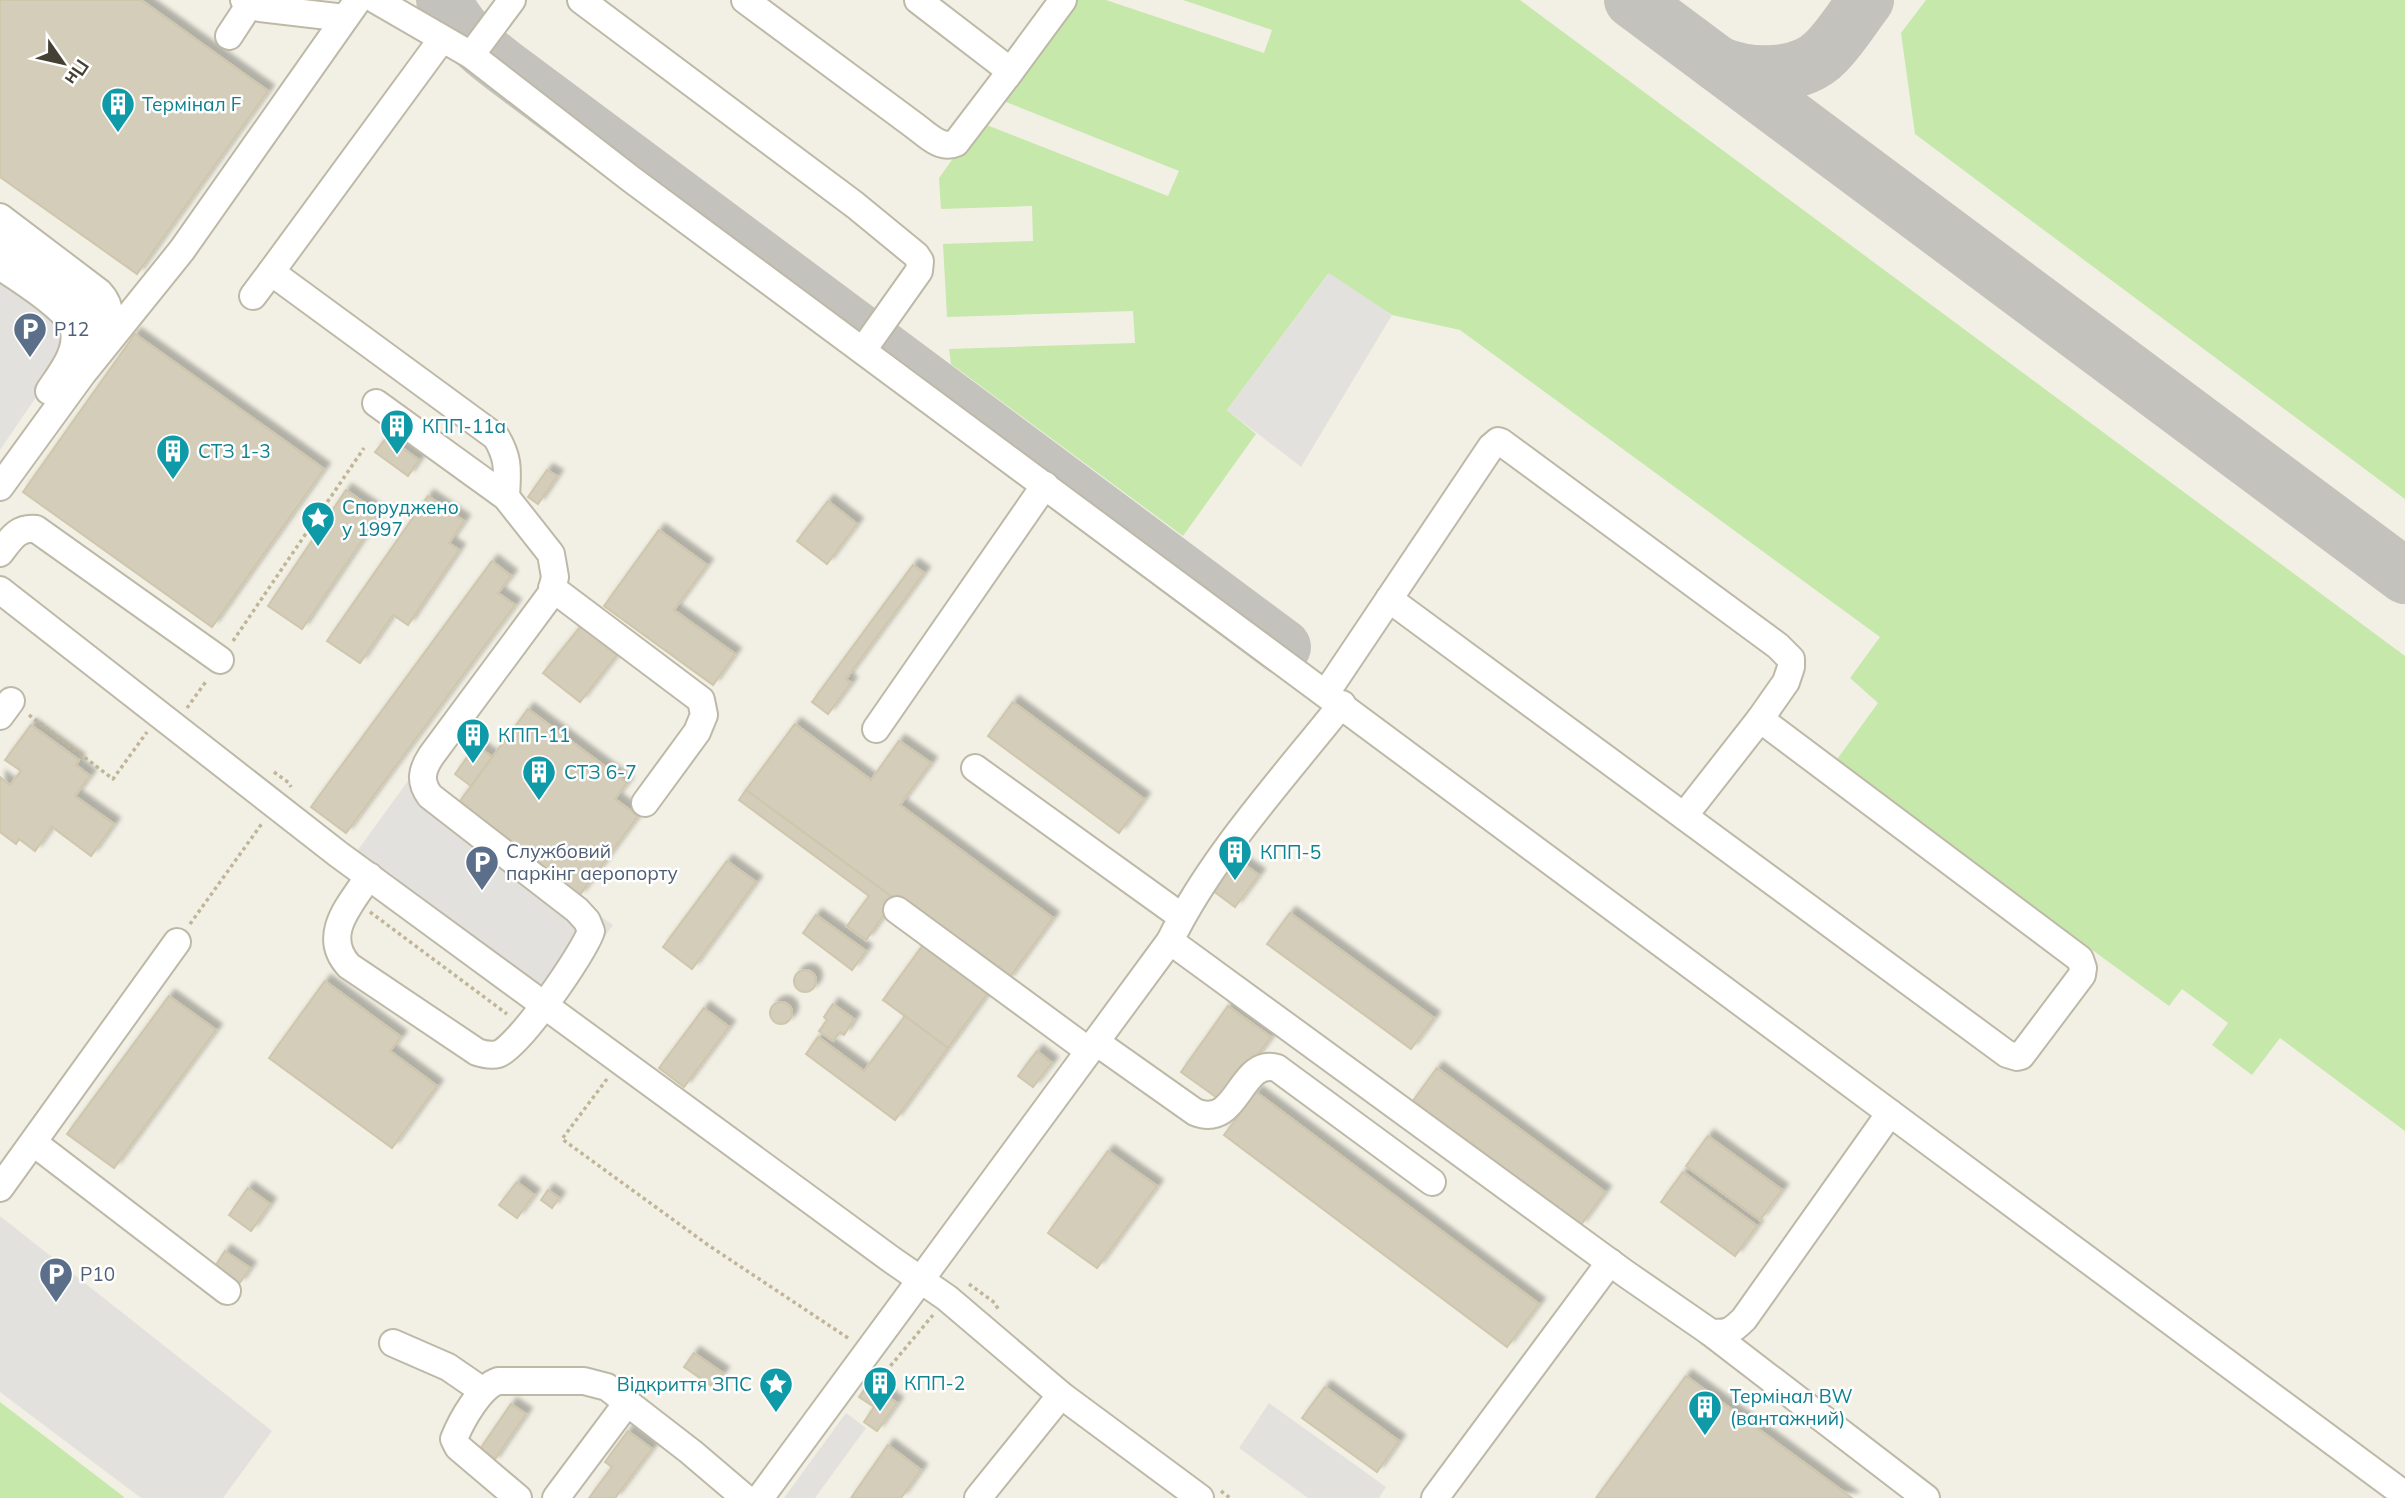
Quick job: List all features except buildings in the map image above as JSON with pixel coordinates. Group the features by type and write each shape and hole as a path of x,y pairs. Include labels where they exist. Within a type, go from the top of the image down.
{"lane":[{"path":"376,0 471,55 631,179 2405,1495"},
{"path":"471,55 512,0"},
{"path":"581,0 844,197 916,255 920,261 919,271 863,350"},
{"path":"745,0 946,146 956,143 1063,0"},
{"path":"918,0 1005,67 1007,76"},
{"path":"229,36 247,2 260,8 351,9"},
{"path":"0,487 83,373 183,250 351,9"},
{"path":"253,296 442,39"},
{"path":"0,217 107,300 110,309 106,335 83,373"},
{"path":"0,242 77,295 85,306 90,316 91,328 83,373"},
{"path":"0,267 57,308 69,319 74,331 69,361 0,465"},
{"path":"271,272 496,437 508,466 506,498"},
{"path":"369,876 339,925 337,948 349,966 477,1052 486,1055 498,1055 506,1050 526,1029 566,975 591,931 587,921 577,910 429,796 422,776 423,768 431,756 542,607 555,577 551,554 506,498 376,403"},
{"path":"760,1498 1170,941 1182,917 1226,852 1334,699 1389,599 1491,447 1498,441 1791,659 1786,682 1684,816"},
{"path":"876,729 1045,485"},
{"path":"0,553 15,534 27,528 36,529 220,660"},
{"path":"552,588 701,700 704,715 697,732 645,803"},
{"path":"0,590 369,876 947,1298 1061,1395 1200,1498"},
{"path":"1389,599 2007,1054 2017,1058 2082,975 2080,959 1760,719"},
{"path":"975,768 1182,917"},
{"path":"897,910 1093,1046 1195,1112 1206,1115 1224,1110 1258,1070 1268,1066 1278,1068 1432,1182"},
{"path":"1170,941 1710,1332 1926,1498"},
{"path":"0,1188 177,942"},
{"path":"1710,1332 1723,1334 1744,1319 1891,1113"},
{"path":"34,1143 227,1291"},
{"path":"1435,1498 1610,1262"},
{"path":"393,1343 448,1367 483,1391"},
{"path":"517,1498 456,1444 454,1439 483,1391 489,1384 498,1381 584,1381 607,1387 745,1498"},
{"path":"978,1498 1061,1395"},
{"path":"556,1498 628,1403"}],"path":[{"path":"186,710 363,448"},
{"path":"177,942 263,822"},
{"path":"620,1061 562,1139 708,1245 891,1366"},
{"path":"873,1386 961,1278 995,1303"}],"green space":[{"path":"1067,0 1106,0 1264,53 1272,30 1183,0 1520,0 2405,656 2405,1131 2280,1038 2252,1075 2212,1045 2228,1023 2182,989 2169,1006 1835,762 1878,703 1850,678 1880,637 1460,330 1392,315 1328,274 1227,410 1256,434 1183,536 951,364 949,349 1135,343 1133,311 947,317 943,244 1033,241 1032,206 941,209 939,178 979,122 1168,196 1179,171 996,98"},
{"path":"1926,0 2405,0 2405,499 1915,134 1901,33"},
{"path":"0,1402 124,1497 124,1498 0,1498"}],"shaded area":[{"path":"1329,273 1392,315 1301,467 1227,410"},
{"name":"P12","path":"0,276 47,310 65,334 58,365 0,450"},
{"name":"Службовий паркінг аеропорту","path":"410,778 613,925 555,1005 352,858"},
{"name":"P10","path":"0,1216 272,1431 223,1498 141,1498 0,1392"},
{"path":"1269,1403 1386,1487 1379,1498 1308,1498 1239,1448"},
{"path":"846,1413 866,1428 815,1498 784,1498"}],"taxiway":[{"path":"444,0 469,37 503,66 1283,647"},
{"path":"1632,0 2405,576"},
{"path":"1718,64 1759,73 1803,67 1826,52 1866,0"}],"place":[{"name":"Термінал F","path":"118,134"},
{"name":"P12","path":"30,359"},
{"name":"КПП-11а","path":"397,456"},
{"name":"СТЗ 1-3","path":"173,481"},
{"name":"Споруджено у 1997","path":"318,548"},
{"name":"КПП-11","path":"473,765"},
{"name":"СТЗ 6-7","path":"539,802"},
{"name":"КПП-5","path":"1235,882"},
{"name":"Службовий паркінг аеропорту","path":"482,892"},
{"name":"P10","path":"56,1304"},
{"name":"КПП-2","path":"880,1413"},
{"name":"Відкриття ЗПС","path":"776,1414"},
{"name":"Термінал BW (вантажний)","path":"1705,1437"}]}
